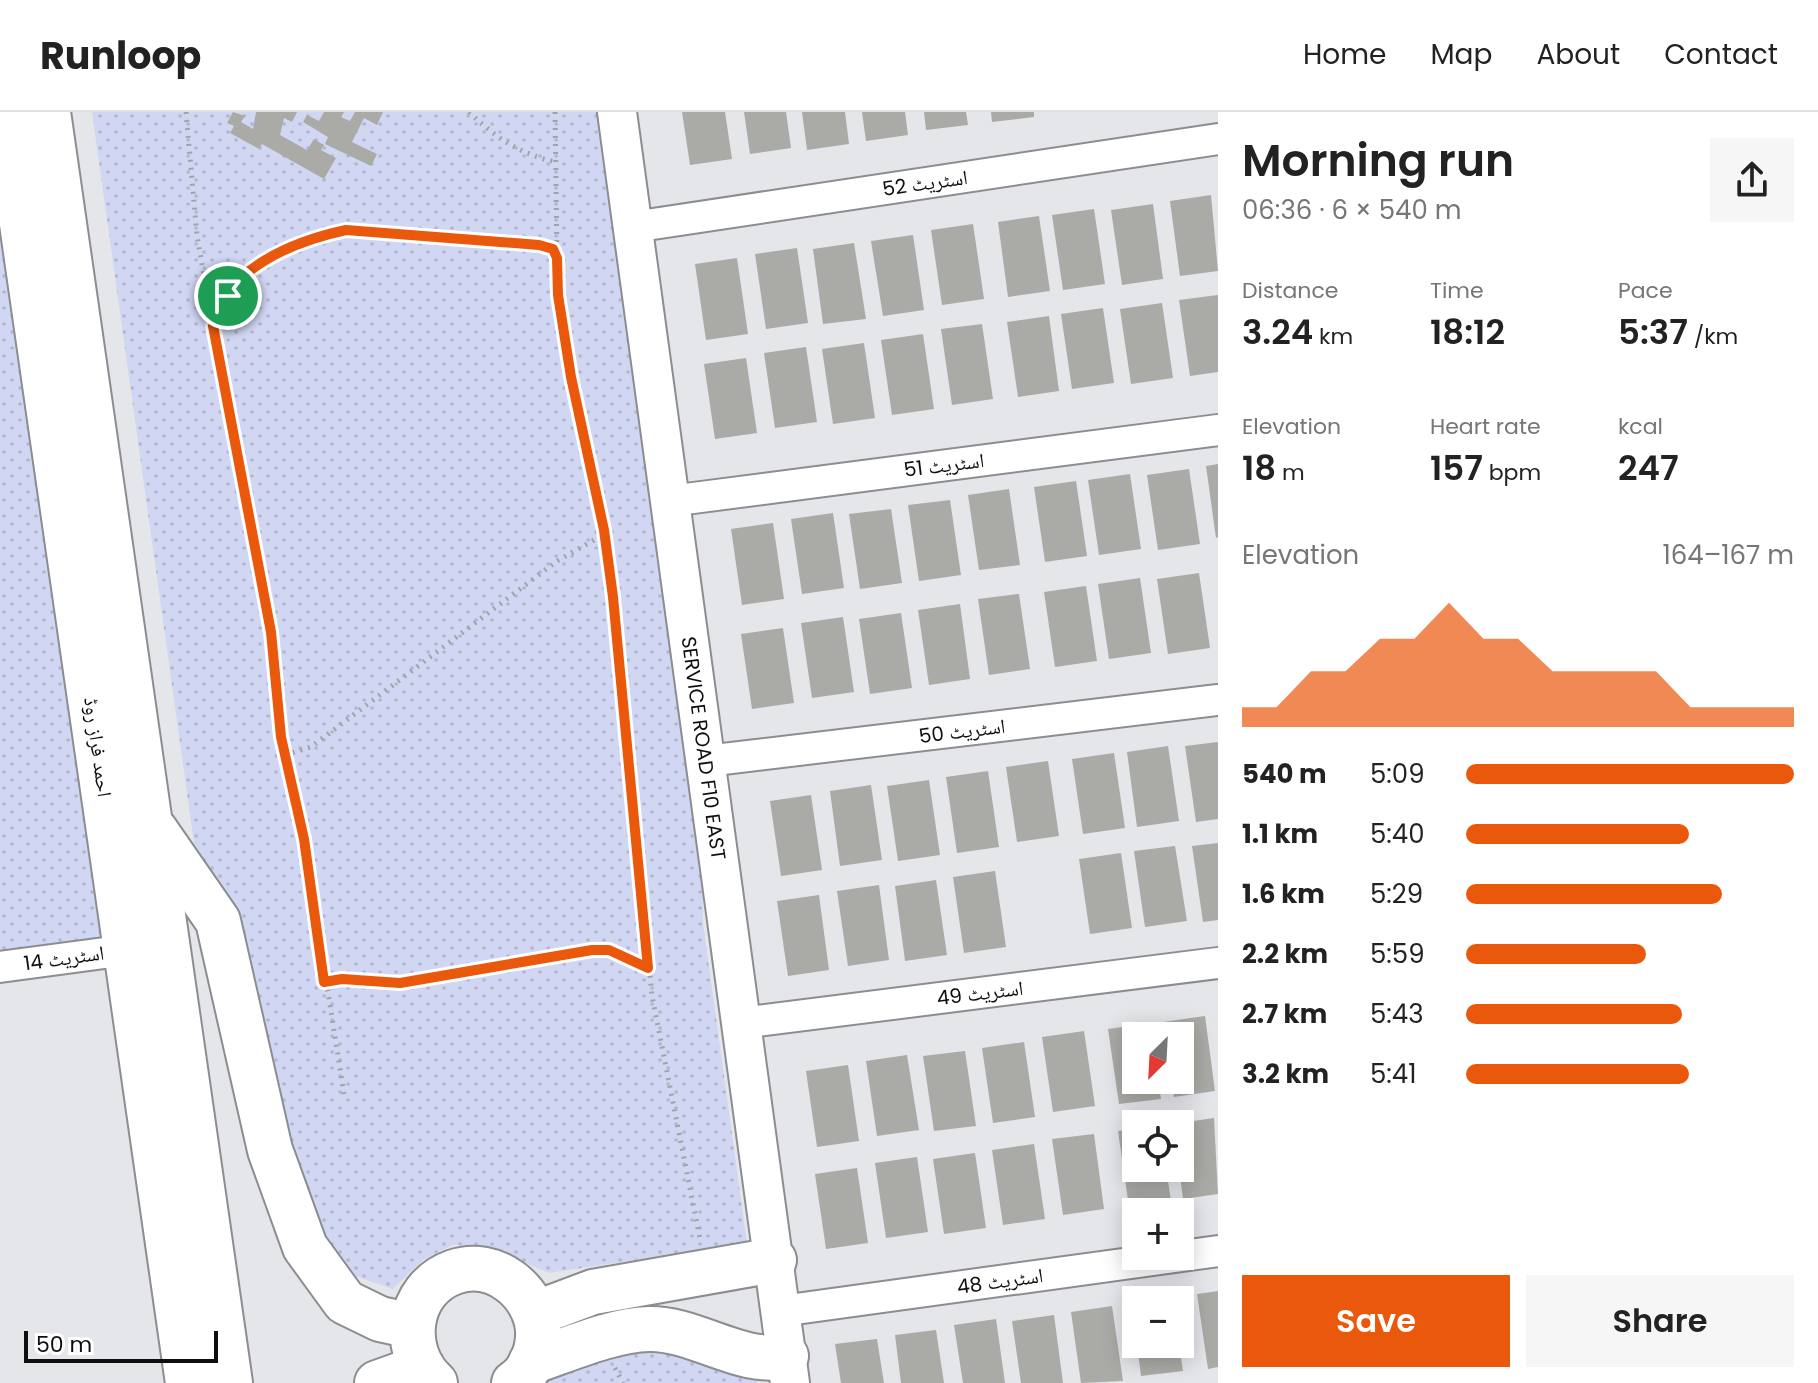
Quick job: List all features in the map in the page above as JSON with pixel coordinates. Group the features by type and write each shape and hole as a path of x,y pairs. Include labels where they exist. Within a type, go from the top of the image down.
{"main road":[{"name":"احمد فراز روڈ","path":"6,112 127,950 202,1335 230,1383"},
{"name":"احمد فراز روڈ","path":"48,112 150,822 202,1335 188,1383"},
{"path":"150,822 218,921 270,1150 305,1247 345,1302 380,1319 423,1359"},
{"path":"537,1313 593,1292 774,1260"},
{"path":"423,1359 426,1290 455,1272 488,1270 518,1285 537,1313 539,1347 523,1376"},
{"path":"523,1376 650,1329 739,1350 788,1370"},
{"path":"377,1383 423,1359"}],"street":[{"name":"SERVICE ROAD F10 EAST","path":"617,112 788,1370"},
{"name":"اسٹریٹ 52","path":"633,227 1218,139"},
{"name":"اسٹریٹ 51","path":"670,501 1218,430"},
{"name":"اسٹریٹ 50","path":"706,761 1218,700"},
{"name":"اسٹریٹ 14","path":"0,967 127,950"},
{"name":"اسٹریٹ 49","path":"742,1023 1218,963"},
{"name":"اسٹریٹ 48","path":"781,1311 1218,1251"}],"path":[{"path":"186,112 197,236 271,632 285,755 304,839 324,982 344,1094"},
{"path":"469,112 492,136 517,150 556,162"},
{"path":"555,112 558,295 571,377 605,534 636,807 648,968 706,1271"},
{"path":"213,326 216,310 262,263 304,239 346,230 539,245 553,249 557,258"},
{"path":"285,755 311,747 557,561 605,534"},
{"path":"324,982 342,979 400,983 592,950 609,950 648,968"}],"shaded area":[{"path":"0,112 127,950 0,967"},
{"path":"92,112 598,112 702,847 703,923 747,1243 549,1273 486,1246 453,1245 424,1259 393,1289 355,1276 316,1237 283,1153 225,893 194,843"},
{"path":"644,1343 706,1353 759,1383 548,1383 545,1373"}],"building":[{"path":"233,112 245,116 241,122 253,129 256,112 297,112 292,122 284,118 280,135 307,150 314,139 324,145 321,150 336,158 324,179 262,144 259,149 230,133 234,126 227,123"},
{"path":"324,112 344,112 341,117 350,121 355,112 383,112 377,125 364,118 352,142 377,154 371,166 325,144 328,137 303,122 307,115 319,121"},
{"path":"682,112 725,112 732,159 690,165"},
{"path":"744,112 786,112 791,148 750,154"},
{"path":"802,112 845,112 849,144 807,150"},
{"path":"862,112 905,112 908,135 866,141"},
{"path":"924,112 966,112 968,125 926,130"},
{"path":"991,112 1034,112 1034,117 992,122"},
{"path":"1211,195 1218,271 1180,276 1170,201"},
{"path":"1153,204 1163,279 1122,285 1111,210"},
{"path":"1094,209 1105,284 1063,290 1052,215"},
{"path":"1039,216 1050,291 1008,297 998,222"},
{"path":"973,224 984,299 942,305 931,230"},
{"path":"913,235 924,310 883,316 871,241"},
{"path":"854,243 866,319 823,324 813,249"},
{"path":"797,248 808,323 766,329 755,254"},
{"path":"737,258 748,334 706,340 695,264"},
{"path":"1218,295 1218,372 1190,376 1179,300"},
{"path":"1162,303 1173,378 1131,384 1120,309"},
{"path":"1103,308 1114,383 1072,389 1061,314"},
{"path":"1049,316 1059,391 1018,397 1007,322"},
{"path":"982,324 993,399 952,405 941,329"},
{"path":"923,334 934,409 892,415 881,340"},
{"path":"864,343 875,418 833,424 822,349"},
{"path":"806,347 817,422 775,428 764,353"},
{"path":"746,358 757,433 715,439 704,364"},
{"path":"1218,464 1218,537 1216,538 1206,466"},
{"path":"1189,469 1200,544 1158,550 1147,475"},
{"path":"1130,474 1141,549 1099,555 1088,480"},
{"path":"1076,481 1087,556 1045,562 1034,487"},
{"path":"1009,489 1020,565 979,570 968,495"},
{"path":"950,500 961,575 919,581 908,505"},
{"path":"891,509 902,583 860,589 849,514"},
{"path":"833,513 844,588 802,594 791,519"},
{"path":"773,523 784,599 742,605 731,529"},
{"path":"1199,573 1210,648 1168,654 1157,579"},
{"path":"1140,578 1151,653 1109,659 1098,584"},
{"path":"1086,586 1097,661 1055,667 1044,592"},
{"path":"1019,594 1030,669 989,675 978,599"},
{"path":"960,604 970,679 929,685 918,610"},
{"path":"901,613 912,688 870,694 859,619"},
{"path":"843,617 854,692 812,698 801,623"},
{"path":"783,628 794,703 752,709 741,634"},
{"path":"1218,742 1218,819 1196,822 1185,746"},
{"path":"1168,746 1179,821 1137,827 1127,752"},
{"path":"1114,753 1125,828 1083,834 1072,759"},
{"path":"1048,761 1059,836 1017,842 1006,767"},
{"path":"988,771 999,847 957,853 946,777"},
{"path":"929,780 940,855 898,861 887,786"},
{"path":"871,785 882,860 840,866 830,791"},
{"path":"811,795 822,870 781,876 770,801"},
{"path":"1218,843 1218,920 1203,922 1192,846"},
{"path":"1175,846 1187,921 1145,927 1134,851"},
{"path":"1121,853 1132,928 1090,934 1079,859"},
{"path":"995,871 1006,947 964,953 953,877"},
{"path":"936,880 947,955 905,961 895,886"},
{"path":"879,885 889,960 848,966 837,891"},
{"path":"819,895 829,970 788,976 777,901"},
{"path":"1205,1016 1215,1091 1174,1097 1173,1094 1194,1094 1194,1022 1163,1022"},
{"path":"1122,1027 1122,1094 1160,1094 1161,1099 1119,1104 1108,1029"},
{"path":"1084,1031 1095,1106 1053,1112 1042,1037"},
{"path":"1024,1042 1035,1117 993,1123 982,1048"},
{"path":"965,1051 976,1126 934,1131 923,1056"},
{"path":"907,1055 919,1130 877,1136 866,1061"},
{"path":"848,1065 859,1141 817,1147 806,1071"},
{"path":"1214,1118 1218,1194 1183,1198 1181,1182 1194,1182 1194,1121"},
{"path":"1118,1131 1122,1131 1122,1159"},
{"path":"1094,1134 1104,1209 1063,1215 1052,1139"},
{"path":"1034,1144 1045,1219 1003,1225 992,1150"},
{"path":"975,1153 986,1228 944,1234 933,1159"},
{"path":"917,1157 928,1232 886,1238 875,1163"},
{"path":"857,1168 868,1243 826,1249 815,1174"},
{"path":"1125,1182 1168,1182 1171,1198 1128,1198"},
{"path":"1218,1291 1218,1367 1208,1369 1197,1294"},
{"path":"1112,1306 1123,1381 1081,1383 1071,1312"},
{"path":"1054,1315 1063,1383 1021,1383 1012,1321"},
{"path":"996,1319 1005,1383 963,1383 954,1325"},
{"path":"936,1330 944,1383 901,1383 895,1335"},
{"path":"877,1339 884,1383 841,1383 835,1344"},
{"path":"1139,1358 1181,1358 1183,1371 1141,1376"}],"route":[{"path":"346,230 539,245 553,249 557,258 558,295 571,377 604,530 613,597 636,807 648,968 609,950 592,950 400,983 342,979 324,982 304,839 281,737 271,632 238,443 213,326 216,310 228,296 250,271 274,254 304,239 346,230"}]}
